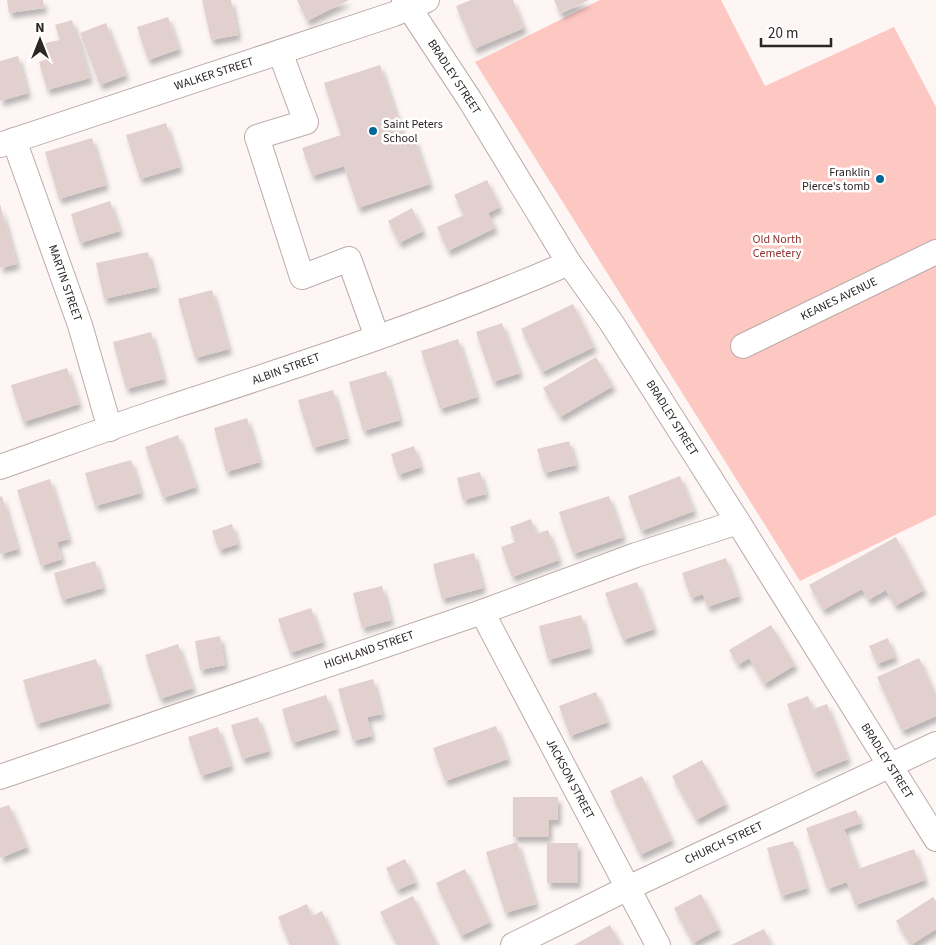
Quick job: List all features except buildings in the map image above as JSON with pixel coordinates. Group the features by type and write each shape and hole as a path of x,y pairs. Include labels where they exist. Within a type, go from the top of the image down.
{"street":[{"name":"WALKER STREET","path":"7,142 280,52 413,3"},
{"name":"BRADLEY STREET","path":"413,3 569,263 611,322 936,839"},
{"path":"280,52 306,122 257,137 302,276 349,259 377,337"},
{"name":"MARTIN STREET","path":"7,142 80,325 110,429"},
{"name":"KEANES AVENUE","path":"743,346 936,252"},
{"name":"ALBIN STREET","path":"0,468 171,407 249,383 502,292 569,263"},
{"name":"HIGHLAND STREET","path":"0,777 482,612 636,555 738,522"},
{"name":"JACKSON STREET","path":"482,612 658,945"},
{"name":"CHURCH STREET","path":"513,945 628,888 936,744"}],"green space":[{"name":"Old North Cemetery","path":"600,0 721,0 765,86 894,27 936,107 936,515 800,581 475,62"}],"place":[{"name":"Saint Peters School","path":"373,131"},
{"name":"Franklin Pierce's tomb","path":"880,179"}]}
